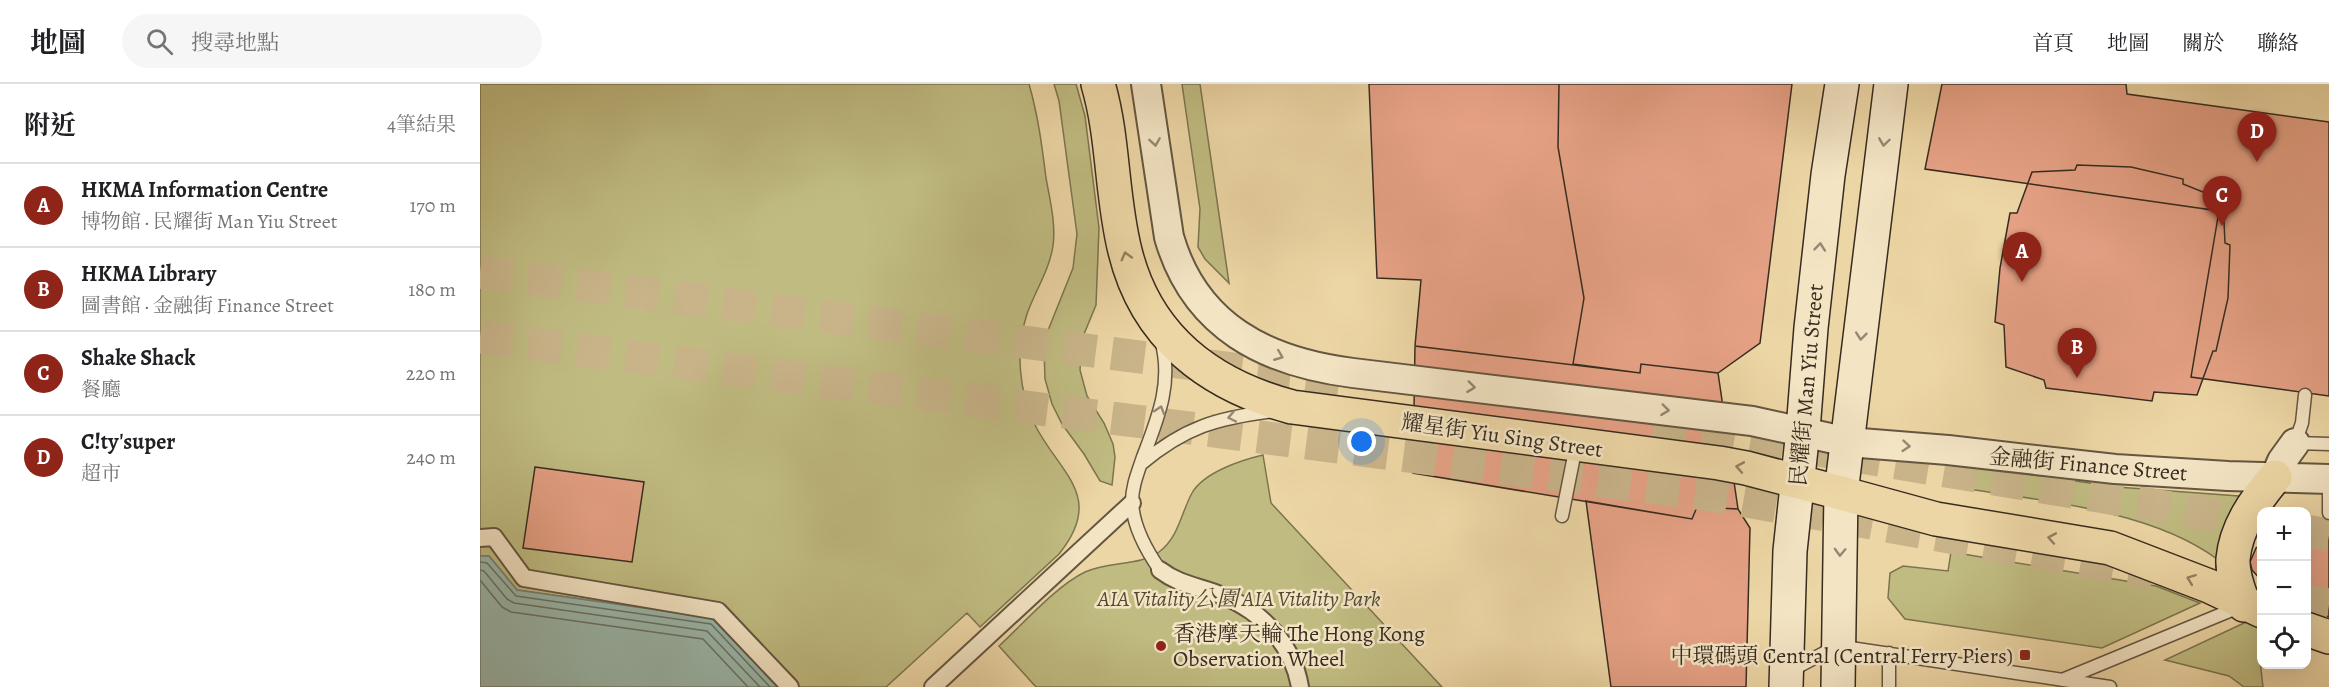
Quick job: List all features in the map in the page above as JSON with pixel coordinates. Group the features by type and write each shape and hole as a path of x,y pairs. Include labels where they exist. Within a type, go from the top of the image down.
{"main road":[{"name":"耀星街 Yiu Sing Street","path":"1098,84 1105,112 1124,250 1137,286 1174,344 1189,358 1219,379 1253,396 1311,410 1737,466 1797,480 1936,519 2110,548 2209,586 2253,608"},
{"name":"民耀街 Man Yiu Street","path":"1786,680 1790,551 1803,430 1810,328 1825,198 1842,84"},
{"name":"民耀街 Man Yiu Street","path":"1838,687 1841,494 1891,84"},
{"path":"2253,608 2235,579 2233,560 2244,519 2275,477"},
{"path":"2311,631 2329,638"}],"street":[{"name":"耀星街 Yiu Sing Street","path":"1146,84 1169,237 1176,259 1188,284 1203,304 1229,327 1260,348 1304,365 1326,370 1740,419 1848,441"},
{"name":"金融街 Finance Street","path":"1848,441 2115,469 2329,479"},
{"path":"2275,477 2282,461 2295,443"},
{"path":"933,687 1132,503"},
{"path":"480,538 494,537 524,578 718,610 790,687"},
{"path":"1160,570 1179,582 1239,602 1255,613 1282,641 1291,658 1300,687"}],"lane":[{"path":"1150,309 1165,354 1167,372 1163,401 1133,491 1132,503 1136,526 1151,558 1160,570"},
{"path":"2305,394 2302,423 2295,443 2329,444"},
{"path":"1141,465 1177,436 1212,422 1233,416 1273,411 1311,410"},
{"path":"1562,516 1576,445"},
{"path":"2329,479 2329,513"},
{"path":"2062,683 2253,608"},
{"path":"1786,680 1837,646 2062,683 2110,687"},
{"path":"1889,653 1889,687"}],"green space":[{"path":"480,84 1029,84 1039,131 1054,238 1048,264 1023,328 1020,371 1025,399 1035,425 1066,472 1074,486 1078,500 1078,516 1072,534 1059,554 980,627 967,613 886,687 778,687 714,618 517,590 489,556 480,556"},
{"path":"1054,84 1076,84 1085,116 1099,228 1096,305 1082,339 1080,370 1087,396 1104,423 1113,444 1115,457 1112,485 1100,481 1062,424 1052,404 1045,379 1044,349 1047,333 1073,268 1077,234 1059,101"},
{"path":"1182,84 1200,84 1229,283 1205,259 1198,247 1200,209"},
{"name":"AIA Vitality公園 AIA Vitality Park","path":"1263,455 1271,503 1442,687 1036,687 999,646 1051,596 1074,578 1094,569 1133,562 1159,552 1175,532 1192,493 1205,479 1224,468"},
{"path":"1958,464 2117,487 2239,496 2241,501 2217,559 2190,542 2159,528 2126,518 2056,502 1955,487"},
{"path":"1951,552 2156,586 2200,603 2102,648 1905,619 1888,598 1890,573 1903,566 1948,571"},
{"path":"2252,621 2257,624 2257,669 2261,669 2263,687 2244,687 2229,676 2165,660"}],"water":[{"path":"480,556 489,556 517,590 714,618 778,687 480,687"}],"building":[{"path":"1369,84 1792,84 1760,343 1718,373 1641,364 1640,373 1415,346 1421,280 1377,278"},
{"path":"1559,84 1792,84 1760,343 1718,373 1641,364 1640,373 1573,364 1584,298 1558,147"},
{"path":"1942,84 2126,84 2127,94 2329,122 2329,396 2191,377 2219,211 1925,169"},
{"path":"2077,165 2131,167 2183,179 2183,184 2223,200 2225,243 2230,245 2228,298 2216,351 2213,351 2197,395 2154,392 2152,401 2046,388 2044,380 2006,367 2004,325 1995,322 2000,268 2010,213 2017,213 2032,172 2075,170"},
{"path":"1415,346 1640,373 1641,364 1718,373 1738,509 1697,507 1692,519 1413,473"},
{"path":"535,467 644,482 632,562 523,548"},
{"path":"1586,501 1692,519 1697,507 1738,509 1750,528 1746,687 1611,687"},
{"path":"2329,529 2329,617 2311,609 2311,531"},
{"path":"2256,548 2257,576 2252,570 2250,562"}],"tunnel":[{"path":"480,272 1350,384"},
{"path":"480,337 1712,495 2153,573"},
{"path":"1654,423 2257,522"},
{"path":"2311,532 2329,535"},
{"path":"2311,602 2329,605"}],"place":[{"name":"C!ty'super","path":"2257,162"},
{"name":"Shake Shack","path":"2222,226"},
{"name":"HKMA Information Centre","path":"2022,282"},
{"name":"HKMA Library","path":"2077,378"},
{"name":"香港摩天輪 The Hong Kong Observation Wheel","path":"1161,646"},
{"name":"中環碼頭 Central (Central Ferry Piers)","path":"2025,655"}]}
